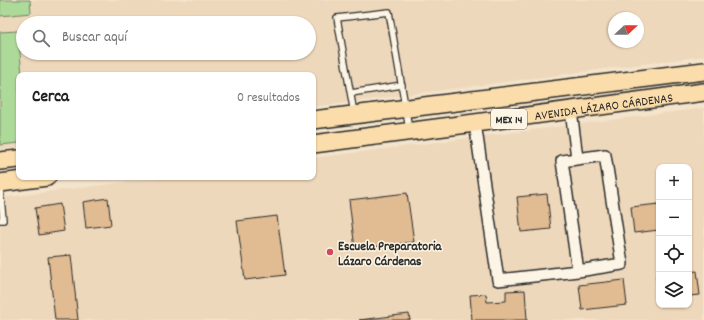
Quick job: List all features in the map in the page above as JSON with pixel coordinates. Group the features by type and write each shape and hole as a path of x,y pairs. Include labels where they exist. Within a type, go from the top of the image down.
{"main road":[{"name":"AVENIDA LÁZARO CÁRDENAS","path":"316,120 704,71"},
{"name":"AVENIDA LÁZARO CÁRDENAS","path":"316,144 704,92"},
{"path":"0,161 16,159"},
{"path":"0,183 24,180"}],"street":[{"path":"571,110 577,158"},
{"path":"475,123 498,280 578,271 622,264 605,155 562,161 578,271"}],"lane":[{"path":"354,114 337,18 388,12 410,131"},
{"path":"351,93 402,85"},
{"path":"0,187 3,220 0,220"}],"shaded area":[{"path":"0,0 704,0 704,56 316,107 316,72 16,72 16,147 0,150"},
{"name":"Escuela Preparatoria Lázaro Cárdenas","path":"704,108 704,320 0,320 0,198 141,180 316,180 316,158"}],"green space":[{"path":"0,0 30,0 31,13 0,16"},
{"path":"16,31 16,60 21,60 22,72 16,72 16,143 0,145 0,32"}],"building":[{"path":"407,193 414,242 355,249 349,200"},
{"path":"547,194 551,229 521,232 517,197"},
{"path":"108,198 111,225 86,228 83,202"},
{"path":"60,204 64,231 39,235 35,208"},
{"path":"656,204 656,230 634,233 631,207"},
{"path":"277,216 285,275 245,280 237,221"},
{"path":"71,255 78,320 55,320 48,257"},
{"path":"697,271 700,295 692,296 692,272"},
{"path":"624,280 627,305 582,310 579,285"},
{"path":"525,290 527,320 472,320 470,295 486,294 487,302 506,301 506,291"},
{"path":"409,314 410,320 359,320"}],"place":[{"name":"Escuela Preparatoria Lázaro Cárdenas","path":"330,252"}]}
